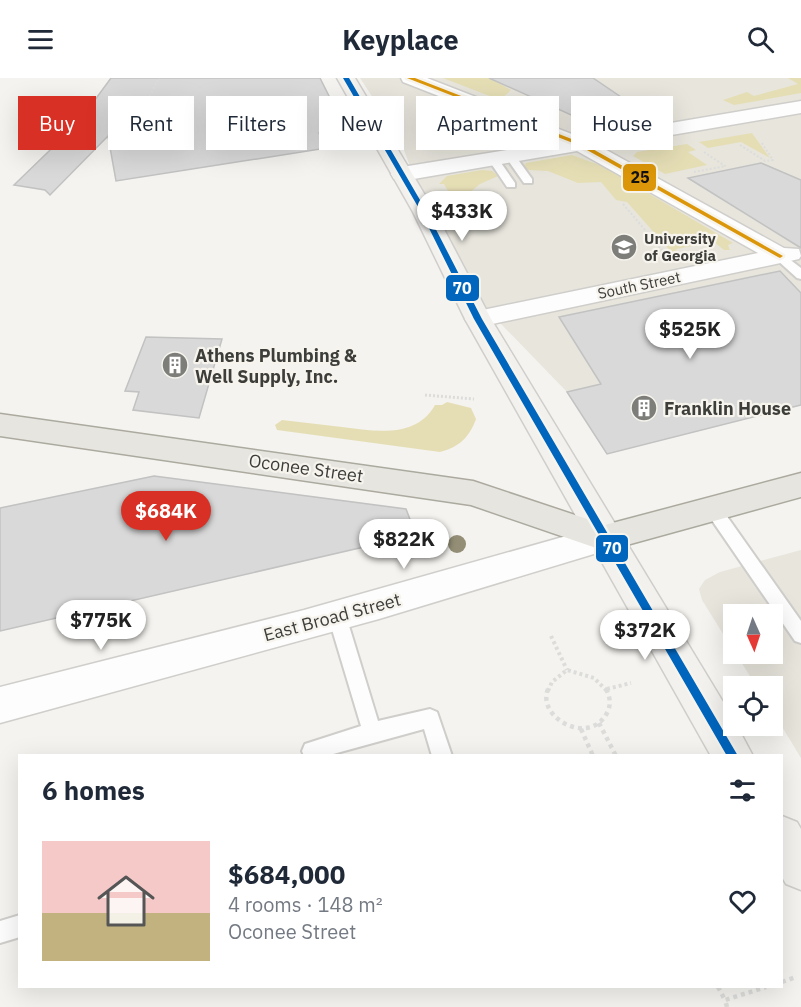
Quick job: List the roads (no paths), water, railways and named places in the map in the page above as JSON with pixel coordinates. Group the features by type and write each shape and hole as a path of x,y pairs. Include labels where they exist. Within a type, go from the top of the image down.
{"main road":[{"path":"346,78 402,174 478,319 732,754"},
{"name":"Oconee Street","path":"0,425 473,493 605,538"},
{"name":"East Broad Street","path":"605,538 801,485"},
{"path":"783,839 801,869"}],"street":[{"path":"410,78 571,141"},
{"path":"673,128 801,107"},
{"path":"402,174 571,145"},
{"path":"592,150 791,254"},
{"name":"South Street","path":"478,319 791,254"},
{"name":"East Broad Street","path":"0,705 498,572 605,538"}],"lane":[{"path":"501,157 528,181"},
{"path":"501,157 511,185"},
{"path":"791,254 801,275"},
{"path":"713,509 801,635"},
{"path":"337,616 372,732"},
{"path":"313,754 312,751 372,732 430,718 441,754"},
{"path":"0,932 18,927"}],"place":[{"name":"University of Georgia","path":"624,247"},
{"name":"Athens Plumbing & Well Supply, Inc.","path":"175,365"},
{"name":"Franklin House","path":"644,408"}]}
